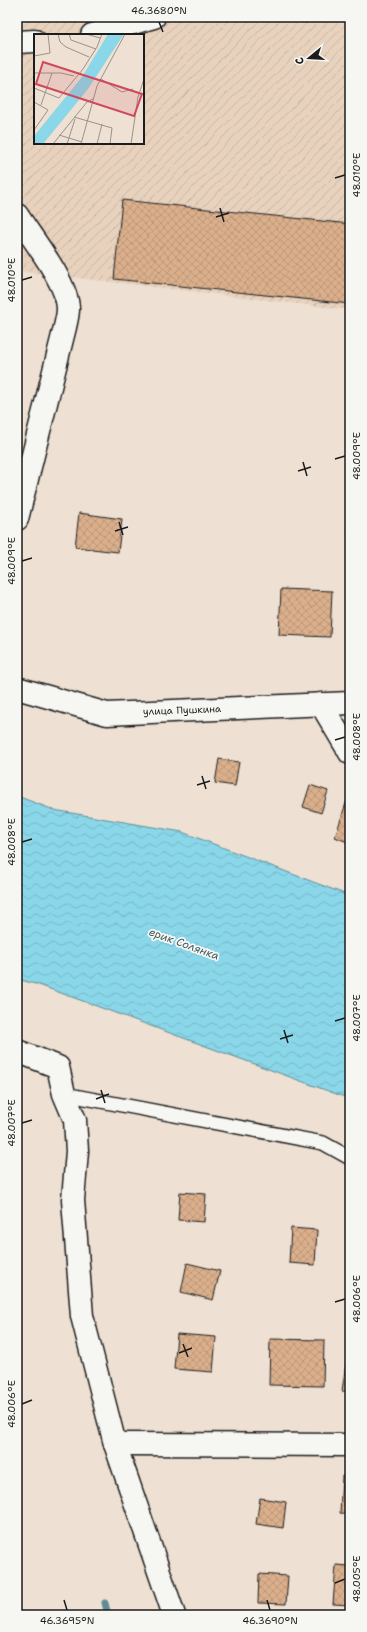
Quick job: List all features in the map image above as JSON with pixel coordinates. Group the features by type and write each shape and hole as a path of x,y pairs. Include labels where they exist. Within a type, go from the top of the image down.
{"street":[{"path":"95,34 154,17"},
{"path":"17,42 34,41"},
{"path":"17,215 59,279 68,308 65,327 17,519"},
{"name":"улица Пушкина","path":"17,688 107,714 350,703"},
{"path":"321,704 350,753"},
{"path":"17,1051 58,1067 64,1094 75,1120 77,1152 73,1200 82,1316 115,1444 174,1615"},
{"path":"115,1444 350,1445"}],"lane":[{"path":"64,1094 323,1143 350,1158"}],"shaded area":[{"path":"17,17 350,17 350,310 17,271"}],"water":[{"name":"ерик Солянка","path":"17,796 54,810 182,832 350,896 350,1099 39,985 17,979"}],"building":[{"path":"122,200 350,224 350,304 114,279"},
{"path":"79,513 122,519 118,552 75,547"},
{"path":"348,522 350,522 350,599"},
{"path":"281,589 332,591 330,637 279,635"},
{"path":"219,759 239,762 235,786 215,783"},
{"path":"310,785 328,791 321,813 303,807"},
{"path":"348,797 350,798 350,843 335,837"},
{"path":"180,1192 206,1194 204,1222 178,1220"},
{"path":"291,1228 317,1230 315,1265 289,1263"},
{"path":"187,1263 220,1271 213,1300 181,1292"},
{"path":"177,1334 216,1337 213,1372 174,1369"},
{"path":"270,1339 324,1340 323,1386 269,1385"},
{"path":"347,1356 350,1356 350,1392 342,1391"},
{"path":"342,1476 350,1477 350,1514 340,1513"},
{"path":"260,1498 286,1502 283,1528 256,1524"},
{"path":"336,1565 350,1566 350,1605 333,1604"},
{"path":"259,1574 288,1576 286,1604 258,1603"}],"waterway":[{"path":"105,1603 108,1615"}]}
